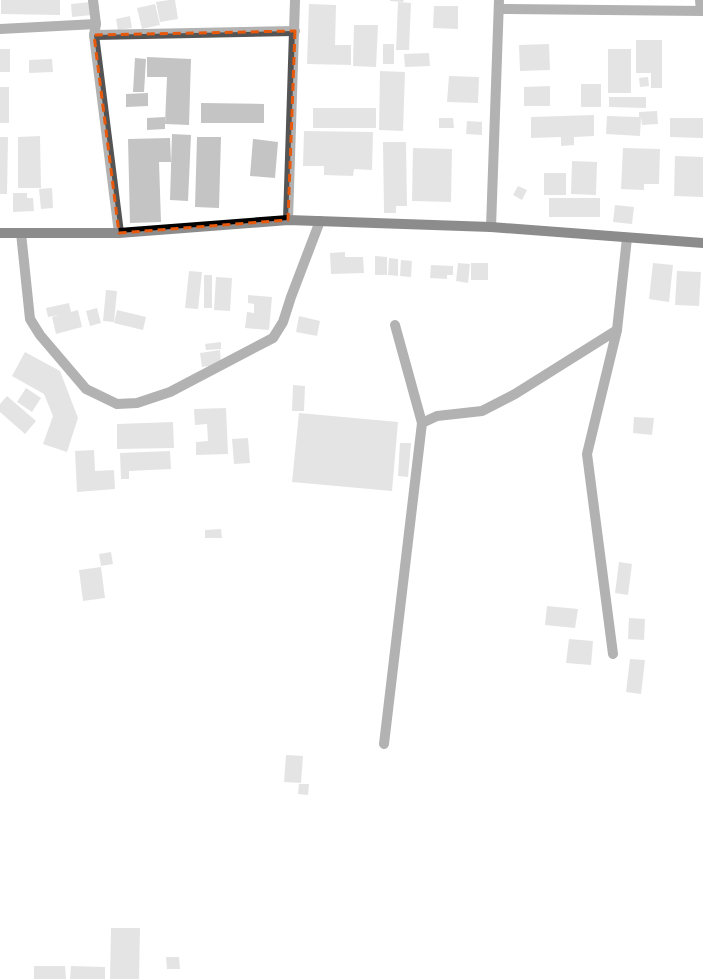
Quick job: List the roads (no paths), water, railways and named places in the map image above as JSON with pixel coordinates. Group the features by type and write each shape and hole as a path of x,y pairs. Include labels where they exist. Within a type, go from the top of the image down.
{"main road":[{"path":"0,234 119,233 288,220 491,227 703,244"}],"street":[{"path":"93,0 96,24 94,35 119,233"},
{"path":"288,220 295,0"},
{"path":"491,227 499,5 702,11 700,0"},
{"path":"0,29 96,24"},
{"path":"94,35 295,32"},
{"path":"21,233 30,319 40,335 86,389 117,404 137,403 170,392 273,338 283,322 320,222"},
{"path":"613,654 587,454 617,330 627,238"},
{"path":"384,744 422,423 395,325"},
{"path":"422,423 436,416 482,411 515,394 617,330"}]}
